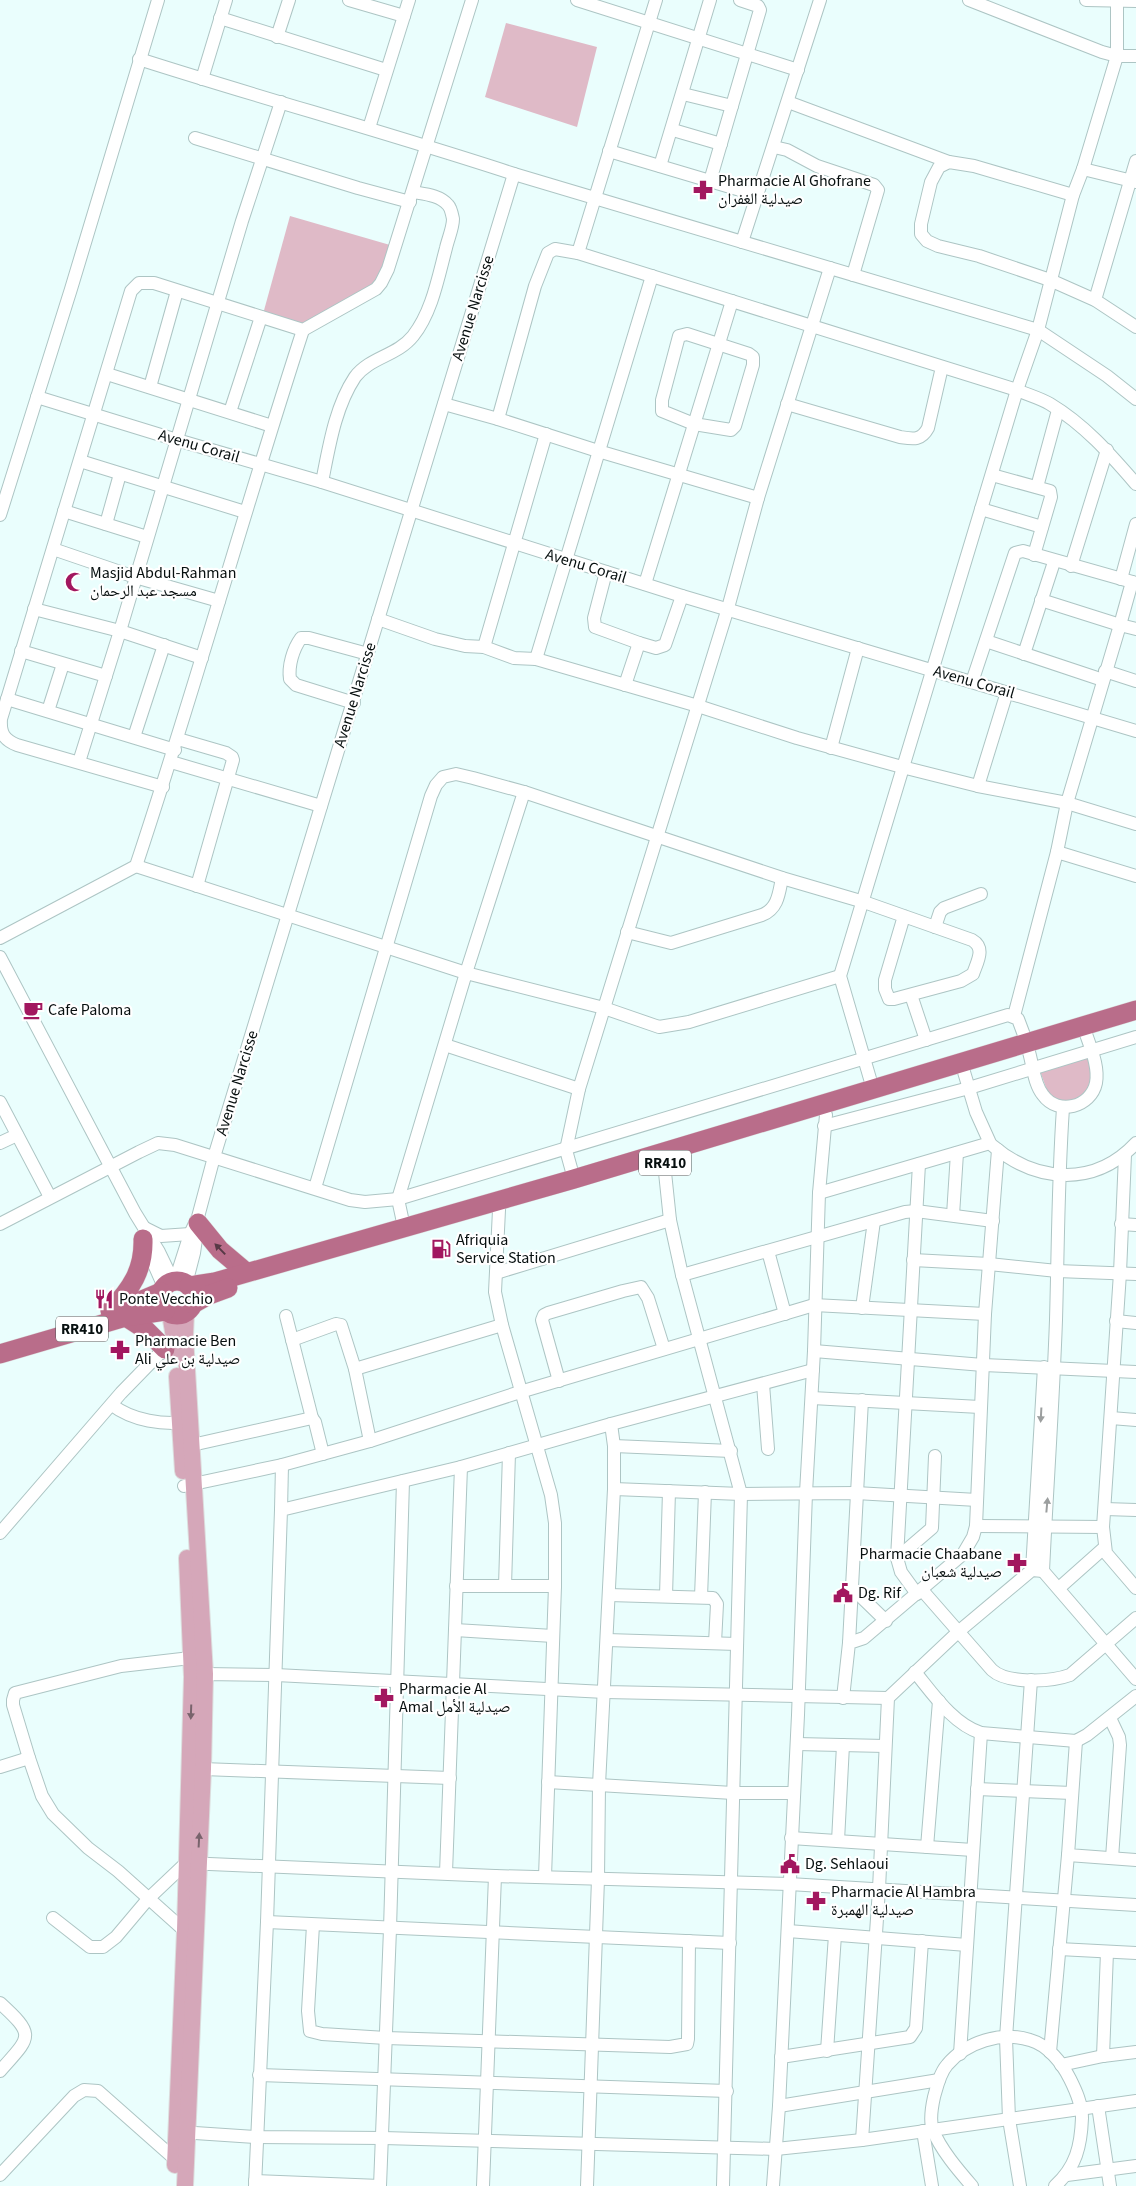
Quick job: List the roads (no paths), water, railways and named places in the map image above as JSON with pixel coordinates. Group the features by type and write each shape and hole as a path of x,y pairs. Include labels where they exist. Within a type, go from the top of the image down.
{"highway":[{"name":"RR410","path":"176,1295 209,1295 664,1163 825,1121 967,1080 1136,1010"},
{"name":"RR410","path":"0,1354 246,1272 574,1179 873,1089 1030,1054 1089,1043 1136,1019"},
{"path":"195,1224 220,1250 246,1272"},
{"path":"143,1233 142,1257 137,1275 118,1314 170,1347"},
{"name":"RR410","path":"0,1344 118,1314"}],"main road":[{"path":"176,1295 170,1347 185,1422 192,1445 189,1486"},
{"path":"175,2186 181,2161 183,2132 198,1676 185,1422 185,1336 176,1295"},
{"path":"192,1864 203,1769 198,1676"},
{"path":"181,2161 185,2186"}],"street":[{"path":"0,516 158,0"},
{"path":"202,79 226,0"},
{"path":"277,37 289,0"},
{"path":"349,0 404,16"},
{"path":"369,128 409,0"},
{"path":"0,938 136,866 174,750 245,512 303,330 366,295 381,283 388,270 472,0"},
{"path":"577,0 798,70"},
{"path":"578,253 656,0"},
{"path":"660,166 673,130 710,0"},
{"path":"710,181 760,7 740,0"},
{"path":"742,242 820,0"},
{"path":"969,0 1084,45 1117,56 1136,56"},
{"path":"1086,0 1136,1"},
{"path":"873,1089 840,976 864,902 902,767 981,509 1038,330 1073,195 1083,169 1117,56 1117,2"},
{"path":"220,18 386,70"},
{"path":"139,59 514,174 1038,330 1107,376 1136,399"},
{"path":"683,94 732,106"},
{"path":"79,762 281,102"},
{"path":"788,102 949,162 974,166 1073,195"},
{"path":"673,130 721,144"},
{"path":"195,138 262,159 411,197 441,199 451,209 452,225 429,308 412,337 403,347 365,366 355,378 344,397 322,482"},
{"path":"774,146 787,150 817,166 874,185 878,190 853,275"},
{"path":"609,152 757,195"},
{"path":"1095,300 1133,181 1136,161"},
{"path":"949,162 939,167 929,189 921,224 921,234 927,241 1050,280 1095,300 1136,328"},
{"path":"1083,169 1133,181"},
{"name":"Avenue Narcisse","path":"176,1295 194,1253 195,1224 214,1157 514,174"},
{"path":"498,419 535,286 548,253 555,249 578,253 1018,390 1048,403 1073,419 1107,450 1136,484"},
{"path":"574,1179 566,1150 579,1089 728,608 758,498 810,326 830,268"},
{"path":"536,659 652,276"},
{"path":"162,787 8,742 0,727 0,719 131,291 138,283 147,282 303,330"},
{"path":"150,387 177,290"},
{"path":"645,584 732,301"},
{"path":"230,412 261,317"},
{"path":"687,334 750,354 753,357 753,365 735,426 727,430 694,424 664,413 661,408 679,336 687,334"},
{"path":"787,404 900,437 917,439 923,436 928,428 942,367"},
{"path":"107,374 272,426"},
{"name":"Avenu Corail","path":"37,397 94,416 322,482 682,596 728,608 1136,731"},
{"path":"444,404 758,498"},
{"path":"1037,487 1058,410"},
{"path":"484,647 546,434"},
{"path":"1070,566 1107,450"},
{"path":"80,462 245,512"},
{"path":"106,524 120,474"},
{"path":"992,475 1050,491 1051,497 1034,555"},
{"path":"981,509 1042,527"},
{"path":"64,511 147,537"},
{"path":"1014,1016 1056,852 1066,804 1120,625 1130,582 1136,524"},
{"path":"53,550 135,577 219,601"},
{"path":"972,682 1012,556 1018,551 1130,582"},
{"path":"1024,654 1054,562"},
{"path":"606,572 594,618 594,627 639,643 656,648 665,645 682,596"},
{"path":"1041,600 1136,629"},
{"path":"34,609 120,631 202,658"},
{"path":"378,619 435,639 466,646 484,647 514,658 536,659 698,706 832,748 902,767 978,786 1066,804 1136,824"},
{"path":"354,703 296,685 290,679 289,671 296,645 301,638 309,638 368,654"},
{"path":"986,641 1024,654 1104,676 1136,681"},
{"path":"625,685 639,643"},
{"path":"134,737 164,646"},
{"path":"832,748 858,648"},
{"path":"21,652 106,676"},
{"path":"48,711 63,664"},
{"path":"978,786 1007,692"},
{"path":"7,699 174,750 228,779 321,806"},
{"path":"174,750 230,755 233,763 197,886"},
{"path":"315,1188 432,796 443,777 456,774 524,792 782,878 864,902 904,916 935,927 978,944 980,955 973,974 961,981 890,999 885,989 885,980 904,916"},
{"path":"404,1228 398,1199 466,973 524,792"},
{"path":"1056,852 1136,876"},
{"path":"136,866 466,973 604,1008 659,1027 668,1027 840,976"},
{"path":"627,932 671,943 762,915 775,906 782,878"},
{"path":"935,927 940,912 944,908 981,894"},
{"path":"0,957 135,1213 143,1233 159,1252 176,1295"},
{"path":"911,995 926,1040"},
{"path":"0,1224 158,1143 175,1145 350,1200 365,1202 398,1199 566,1150 1008,1015 1014,1016 1021,1024 1038,1088 1044,1097 1051,1104 1063,1108 1072,1107 1088,1098 1094,1089 1096,1072 1089,1043 1136,1037"},
{"path":"445,1045 579,1089"},
{"path":"967,1080 976,1112 994,1146 1022,1165 1058,1176 1100,1168 1125,1154 1136,1143"},
{"path":"0,1102 50,1197"},
{"path":"862,2140 879,1889 888,1698 958,1632 1038,1570 1049,1367 1057,1271 1058,1176 1063,1108"},
{"path":"773,2186 782,2057 799,1697 806,1493 812,1398 819,1193 825,1121"},
{"path":"0,1144 17,1135"},
{"path":"819,1193 956,1153 994,1146"},
{"path":"849,1643 864,1638 920,1592 963,1554 973,1537 976,1526 985,1314 993,1221 994,1146"},
{"path":"953,1215 956,1153"},
{"path":"1125,1154 1120,1273 1103,1527 1106,1553 1136,1588"},
{"path":"664,1163 670,1220 682,1275 731,1451 741,1494 727,2091 723,2186"},
{"path":"919,1164 904,1402 902,1496 897,1558 901,1572 1000,1677 1031,1680 1064,1678 1070,1675 1136,1618"},
{"path":"499,1210 496,1304 535,1446 554,1506 555,1586 545,1877"},
{"path":"682,1275 899,1213 916,1211 993,1221"},
{"path":"496,1273 670,1220"},
{"path":"862,1308 874,1221"},
{"path":"143,1233 161,1236 195,1224"},
{"path":"1121,1224 1136,1225"},
{"path":"768,1251 785,1314"},
{"path":"913,1260 989,1264 1057,1271 1136,1274"},
{"path":"559,1381 542,1320 544,1315 548,1313 623,1291 641,1288 648,1298 664,1349"},
{"path":"189,1486 323,1454 520,1392 814,1305 985,1314"},
{"path":"286,1316 323,1454"},
{"path":"1116,1322 1136,1323"},
{"path":"292,1340 336,1324 341,1326 355,1369 370,1440"},
{"path":"355,1369 502,1325"},
{"path":"0,1533 26,1500 121,1393 170,1347"},
{"path":"814,1351 983,1365 1136,1372"},
{"path":"281,1510 460,1467 813,1370"},
{"path":"763,1384 768,1449"},
{"path":"812,1398 980,1407"},
{"path":"843,1698 849,1643 850,1586 862,1400"},
{"path":"112,1405 128,1414 143,1419 158,1422 185,1422"},
{"path":"192,1445 312,1418"},
{"path":"1111,1418 1136,1420"},
{"path":"587,2186 598,1879 599,1785 614,1489 614,1446 611,1424"},
{"path":"614,1446 731,1451"},
{"path":"505,1586 509,1453"},
{"path":"897,1558 932,1528 935,1456"},
{"path":"282,1465 267,1922 255,2137 255,2183 380,2186 392,1872 403,1481"},
{"path":"446,1873 460,1467"},
{"path":"614,1489 741,1494 856,1493 977,1500"},
{"path":"666,1596 669,1491"},
{"path":"702,1597 705,1492"},
{"path":"1105,1509 1136,1510"},
{"path":"976,1526 1103,1527"},
{"path":"1059,1588 1104,1548"},
{"path":"1038,1570 1059,1588 1136,1679"},
{"path":"456,1586 555,1586"},
{"path":"850,1586 886,1621"},
{"path":"609,1595 709,1597 716,1600 715,1643"},
{"path":"455,1630 553,1636"},
{"path":"607,1640 737,1644"},
{"path":"190,1933 88,1848 53,1814 42,1796 13,1700 15,1694 121,1666 198,1657"},
{"path":"915,1672 939,1701 971,1730 981,1733 1076,1742 1110,1718 1136,1696"},
{"path":"198,1676 276,1675 605,1692 888,1698"},
{"path":"1020,2186 1009,2119 1006,2038 1031,1680"},
{"path":"927,1847 939,1701"},
{"path":"1110,1718 1119,1737 1120,1744 1112,1858"},
{"path":"960,2054 981,1733"},
{"path":"1050,2052 1076,1742"},
{"path":"797,1744 885,1746"},
{"path":"838,1841 843,1745"},
{"path":"0,1767 29,1758"},
{"path":"203,1769 450,1778"},
{"path":"548,1782 733,1793 793,1793"},
{"path":"977,1789 1072,1793"},
{"path":"792,1838 973,1850"},
{"path":"1068,1855 1136,1860"},
{"path":"53,1918 90,1947 97,1949 103,1947 116,1936 148,1899 192,1864 495,1876 790,1884 1136,1905"},
{"path":"483,2186 495,1876"},
{"path":"267,1922 730,1943"},
{"path":"313,1925 308,2011 310,2030 322,2034 386,2038 670,2047 687,2044 689,1941"},
{"path":"788,1931 967,1945"},
{"path":"827,2051 835,1934"},
{"path":"782,2057 868,2045 913,2035 916,2028 922,1941"},
{"path":"1059,1949 1136,1953"},
{"path":"1103,2056 1107,1952"},
{"path":"0,2003 20,2022 27,2033 26,2039 0,2071"},
{"path":"932,2186 928,2130 931,2108 946,2066 970,2046 991,2039 1006,2038 1030,2040 1050,2052 1061,2065 1074,2087 1082,2108 1081,2140 1077,2157 1067,2175 1055,2186"},
{"path":"1061,2065 1103,2056 1136,2052"},
{"path":"259,2074 727,2091"},
{"path":"779,2106 940,2080"},
{"path":"0,2174 74,2096 88,2089 98,2091 181,2161"},
{"path":"183,2132 255,2137 383,2138 776,2149 862,2140 1136,2101"},
{"path":"1098,2106 1110,2186"},
{"path":"928,2130 955,2167 972,2186"},
{"path":"1067,2175 1136,2166"}],"place":[{"name":"Pharmacie Al Ghofrane صيدلية الغفران","path":"703,190"},
{"name":"Masjid Abdul-Rahman مسجد عبد الرحمان","path":"75,582"},
{"name":"Cafe Paloma","path":"33,1010"},
{"name":"Afriquia Service Station","path":"441,1249"},
{"name":"Ponte Vecchio","path":"104,1299"},
{"name":"Pharmacie Ben Ali صيدلية بن علي","path":"120,1350"},
{"name":"Pharmacie Chaabane صيدلية شعبان","path":"1017,1563"},
{"name":"Dg. Rif","path":"843,1593"},
{"name":"Pharmacie Al Amal صيدلية الأمل","path":"384,1698"},
{"name":"Dg. Sehlaoui","path":"790,1864"},
{"name":"Pharmacie Al Hambra صيدلية الهمبرة","path":"816,1901"}]}
